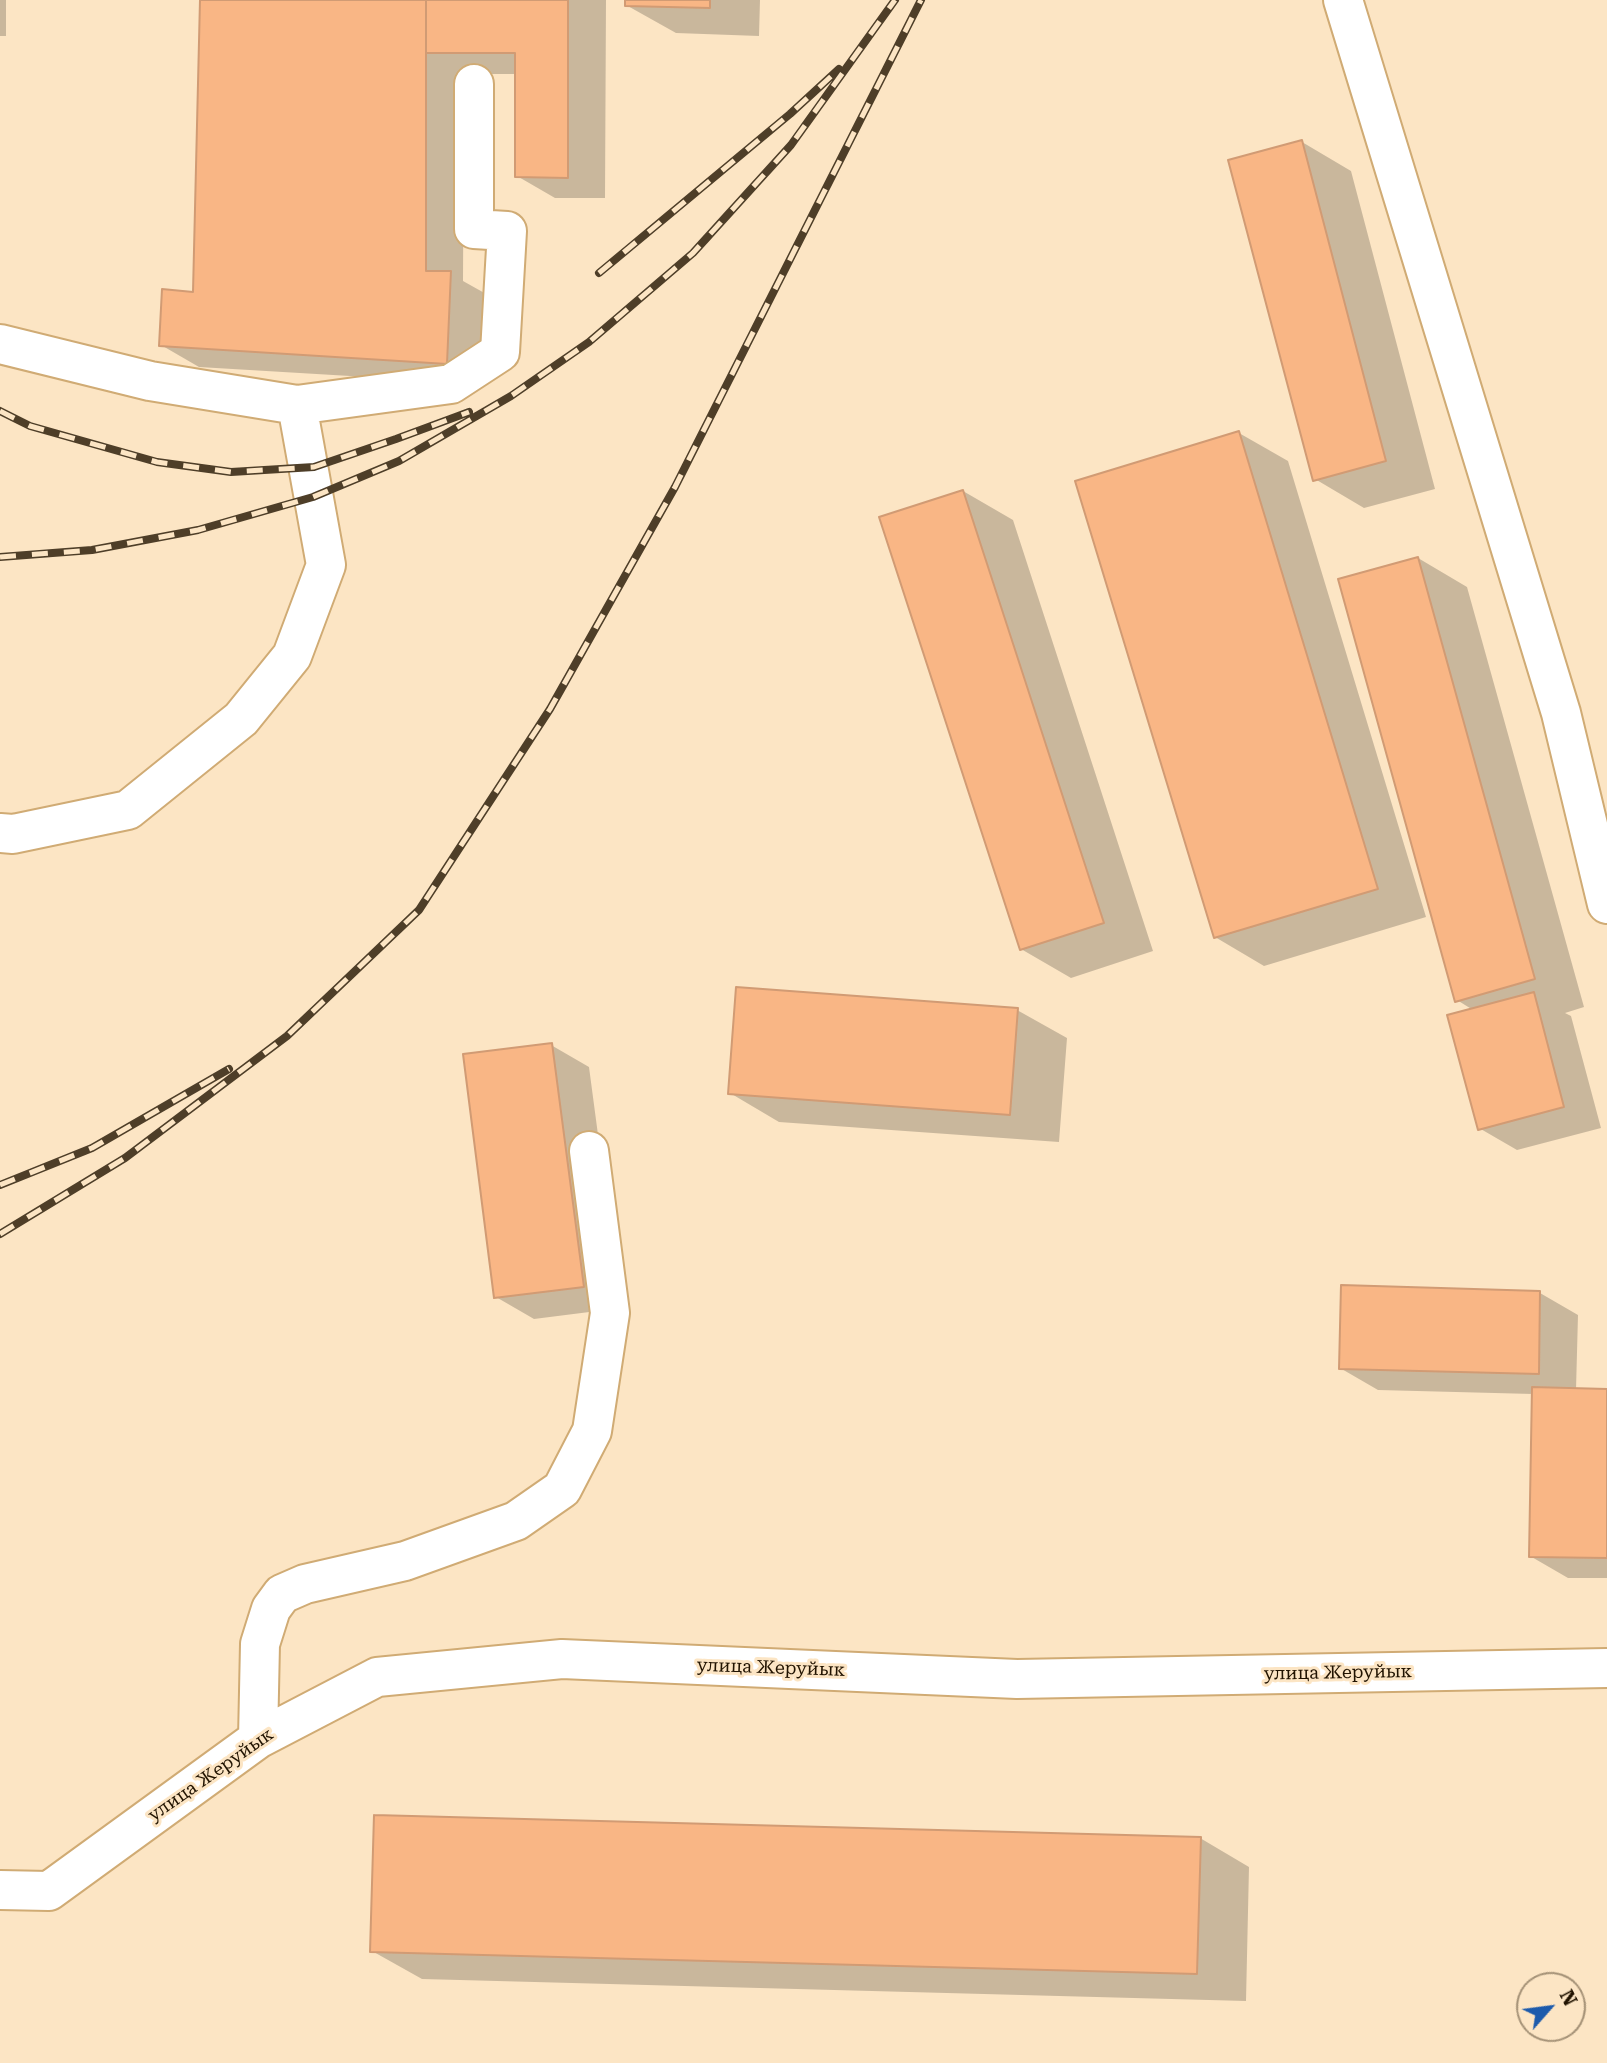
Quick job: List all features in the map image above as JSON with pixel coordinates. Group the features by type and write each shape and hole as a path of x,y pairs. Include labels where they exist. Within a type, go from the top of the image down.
{"street":[{"path":"1343,0 1561,713 1607,904"},
{"path":"0,344 150,381 297,405 451,384 500,352 507,231 474,229 474,84"},
{"path":"0,833 13,834 128,810 241,719 292,656 326,565 297,405"},
{"path":"258,1739 260,1644 271,1609 282,1594 304,1584 405,1561 516,1521 562,1489 592,1431 610,1313 589,1151"},
{"name":"улица Жеруйык","path":"0,1890 49,1891 258,1739 376,1677 562,1659 1017,1679 1607,1668"}],"building":[{"path":"200,0 426,0 426,271 451,271 447,364 159,346 162,289 193,292"},
{"path":"426,0 568,0 568,178 515,177 515,53 426,53"},
{"path":"625,0 710,0 710,8 625,6"},
{"path":"1302,140 1386,461 1313,481 1228,160"},
{"path":"1239,431 1378,889 1214,938 1075,481"},
{"path":"963,490 1104,923 1020,950 879,517"},
{"path":"1418,557 1535,979 1455,1002 1338,579"},
{"path":"736,987 1018,1008 1010,1115 728,1094"},
{"path":"1534,992 1564,1107 1478,1130 1447,1015"},
{"path":"552,1043 584,1287 494,1298 463,1054"},
{"path":"1341,1285 1540,1291 1539,1374 1339,1369"},
{"path":"1532,1387 1607,1389 1607,1558 1529,1557"},
{"path":"374,1815 1201,1837 1197,1974 370,1952"}],"railway":[{"path":"0,557 92,550 198,530 313,497 399,461 511,396 589,342 693,253 791,145 895,0"},
{"path":"0,1234 125,1158 287,1036 419,910 550,709 675,487 921,0"},
{"path":"599,273 790,114 839,69"},
{"path":"0,411 30,426 157,462 231,472 314,467 469,412"},
{"path":"0,1185 92,1148 229,1069"}]}
